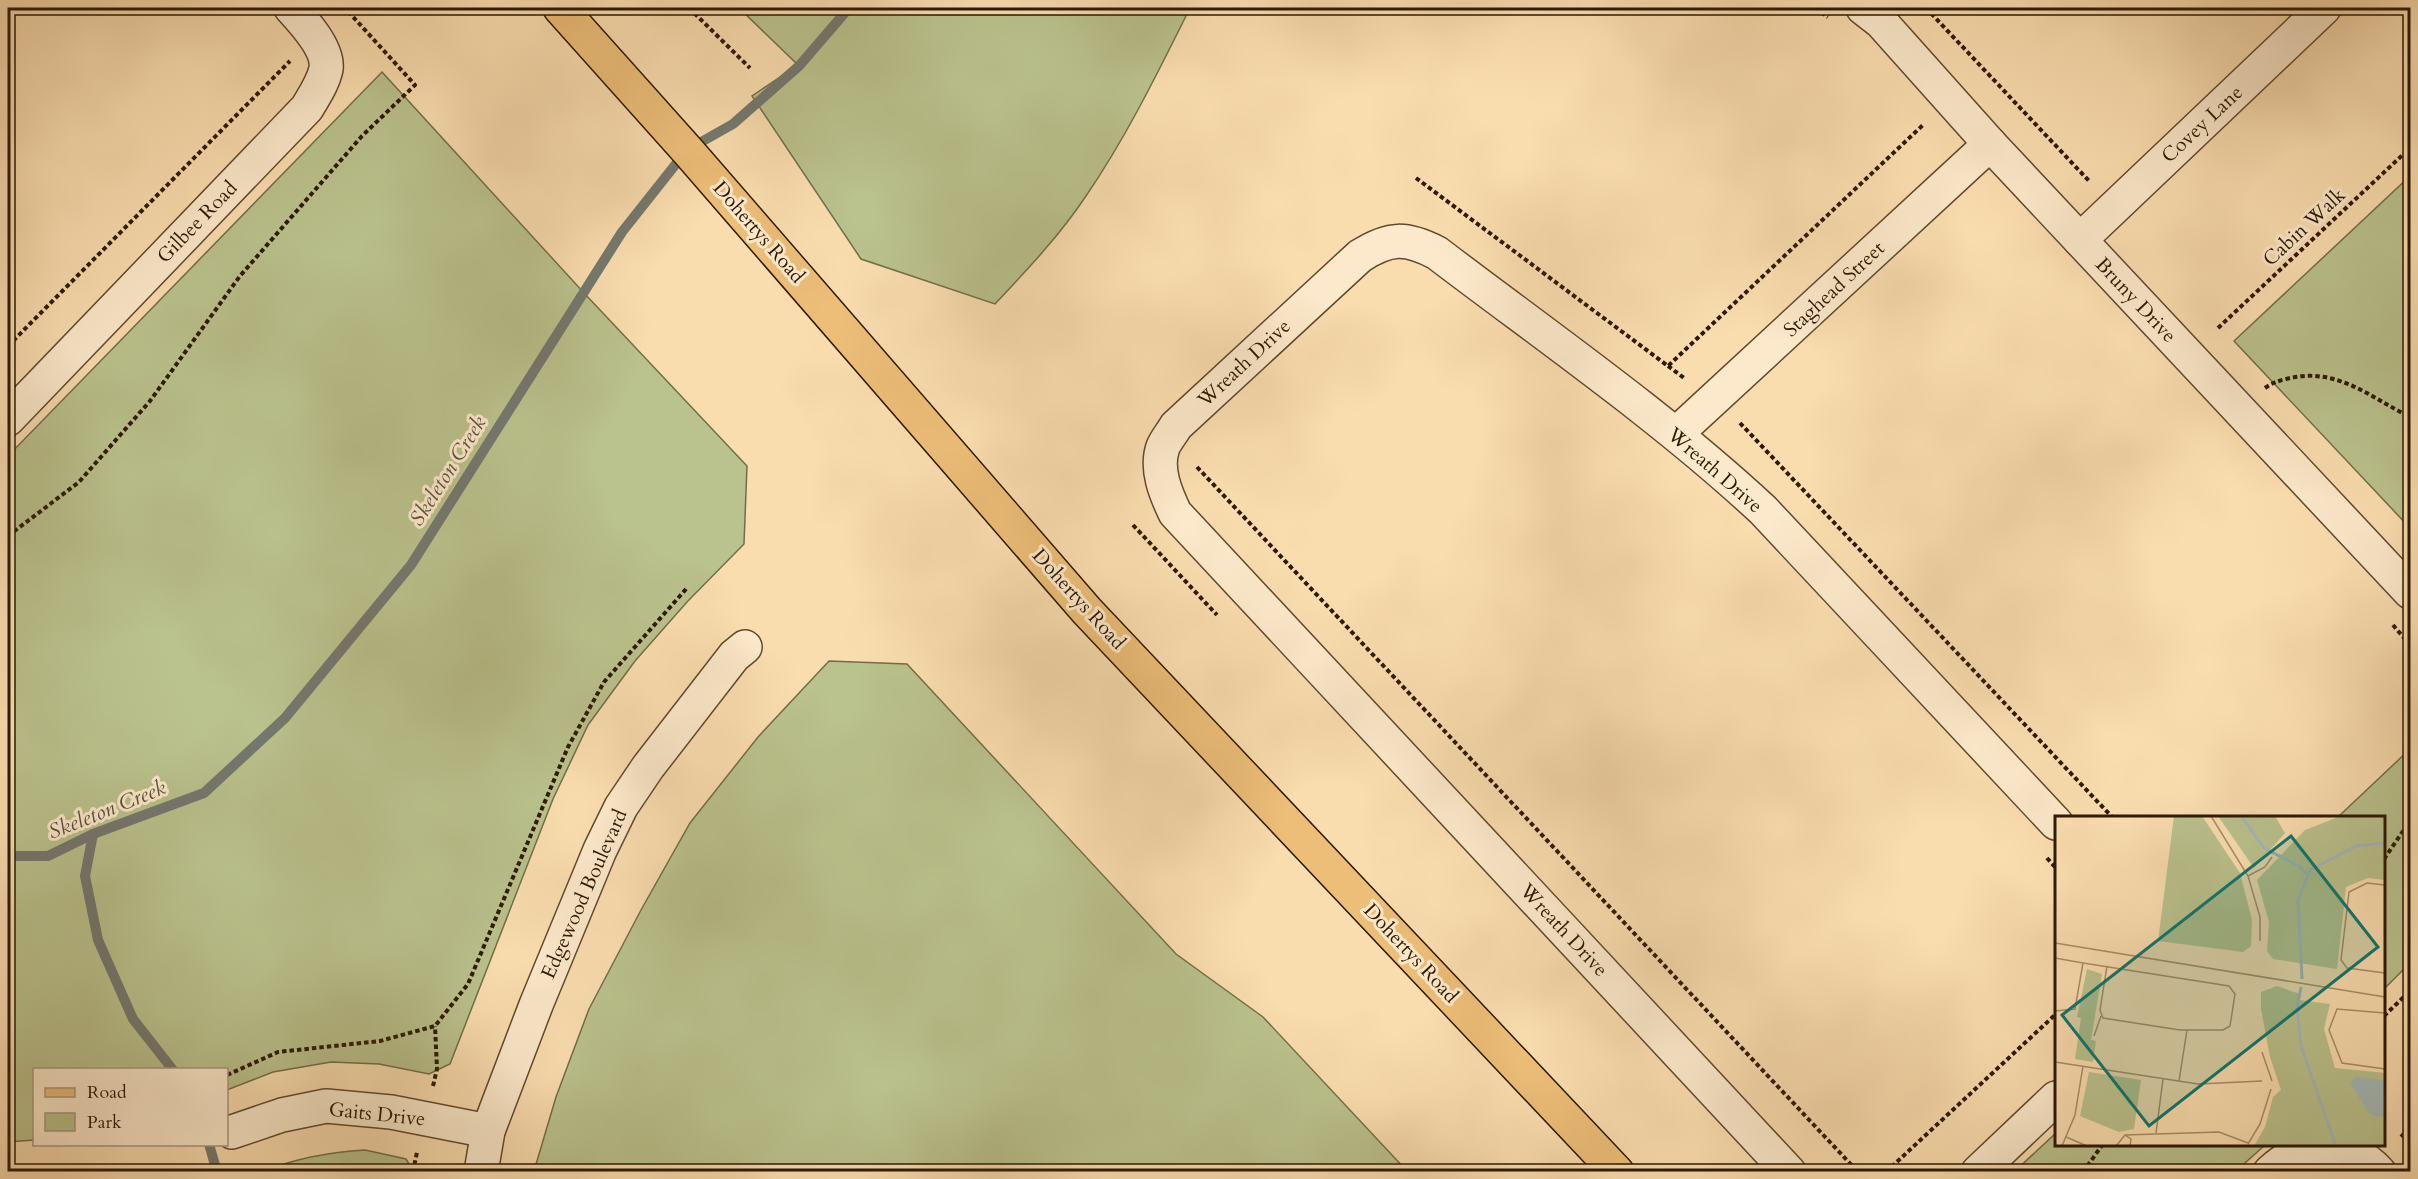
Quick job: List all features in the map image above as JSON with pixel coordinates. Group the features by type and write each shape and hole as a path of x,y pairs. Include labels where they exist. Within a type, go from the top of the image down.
{"main road":[{"name":"Dohertys Road","path":"560,8 687,150 1087,611 1617,1172"}],"street":[{"name":"Gilbee Road","path":"8,419 307,108 319,88 326,67 314,36 291,8"},
{"name":"Bruny Drive","path":"1863,8 1881,22 1990,144 2410,592"},
{"name":"Covey Lane","path":"2080,240 2324,8"},
{"name":"Staghead Street","path":"1676,435 1990,144"},
{"name":"Wreath Drive","path":"1789,1172 1175,513 1164,490 1161,466 1163,448 1176,426 1360,256 1377,245 1395,240 1417,242 1437,253 1676,435 1723,473 1763,510 2048,837"},
{"name":"Edgewood Boulevard","path":"481,1172 488,1131 545,983 600,850 621,807 648,767 734,656 745,647"},
{"path":"1978,1172 2055,1099"},
{"name":"Gaits Drive","path":"232,1132 282,1115 326,1106 391,1112 488,1131"},
{"path":"2270,1172 2284,1159 2307,1149 2328,1147 2351,1152 2372,1163 2379,1172"}],"path":[{"path":"8,536 80,482 150,401 240,276 362,136 415,85 345,8"},
{"path":"689,8 750,68"},
{"path":"1926,8 2091,183 2109,212"},
{"path":"8,346 314,36"},
{"path":"1416,178 1668,366 1927,122"},
{"name":"Cabin Walk","path":"2218,328 2410,148"},
{"path":"2240,410 2271,383 2299,376 2333,377 2410,417"},
{"path":"1740,423 2111,816"},
{"path":"1197,458 1197,466 1858,1172"},
{"path":"228,1075 278,1052 380,1041 435,1026 468,984 568,747 604,682 687,588"},
{"path":"2385,858 2410,821"},
{"path":"2048,837 2055,864"},
{"path":"2385,1015 2410,991"},
{"path":"1886,1172 2055,1015"},
{"path":"2401,1134 2410,1143"},
{"path":"2083,1172 2102,1146"}],"green space":[{"path":"739,8 1190,8 1128,127 1086,196 1054,238 995,304 861,259 752,96 798,65"},
{"path":"382,72 584,293 747,466 744,544 687,602 635,661 588,725 553,799 450,1064 429,1074 379,1064 331,1062 273,1072 228,1090 228,1068 33,1068 33,1140 8,1142 8,456"},
{"path":"2410,176 2410,528 2234,341"},
{"path":"829,661 907,664 1176,954 1263,1017 1406,1170 534,1171 556,1097 589,1009 690,823 758,737"},
{"path":"2410,749 2410,963 2385,988 2385,816 2339,816"},
{"path":"2055,1134 2055,1146 2264,1146 2236,1171 2015,1171"},
{"path":"365,1150 406,1159 413,1171 264,1171 313,1156"}],"waterway":[{"name":"Skeleton Creek","path":"8,856 48,856 93,834 204,793 285,718 411,565 622,232 687,150 733,124 799,66 849,8"},
{"path":"93,834 85,876 98,940 133,1019 171,1068"},
{"path":"210,1146 217,1172"}]}
